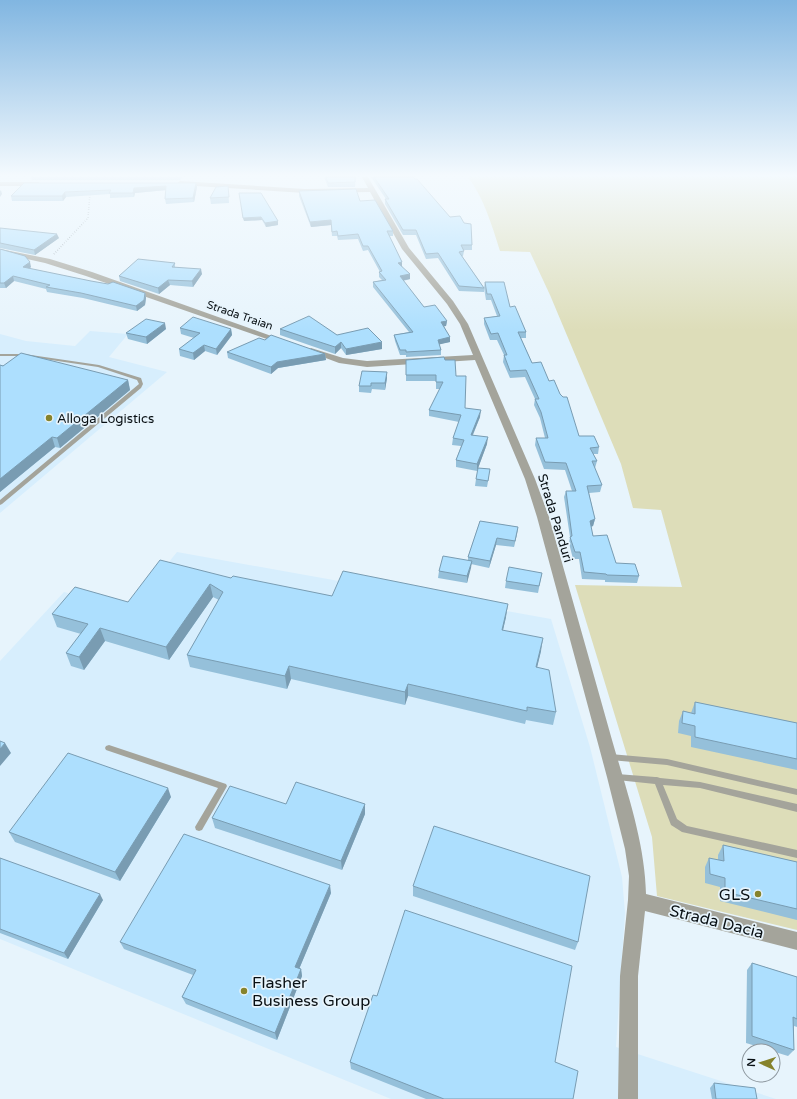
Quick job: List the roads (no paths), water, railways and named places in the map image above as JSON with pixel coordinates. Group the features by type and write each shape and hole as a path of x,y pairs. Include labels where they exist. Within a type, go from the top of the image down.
{"street":[{"name":"Strada Panduri","path":"394,228 406,249 458,313 530,479 543,517 615,777 633,849 637,876 637,900 629,976 628,1099"},
{"name":"Strada Traian","path":"0,251 89,274 342,361 360,363 478,357"},
{"name":"Strada Dacia","path":"637,900 797,941"}],"lane":[{"path":"0,355 24,355 99,366 140,379 141,384 0,504"},
{"path":"109,748 223,786 199,827"},
{"path":"609,756 667,762 797,792"},
{"path":"615,777 700,785 797,808"},
{"path":"657,780 674,822 685,829 797,854"}],"place":[{"name":"Alloga Logistics","path":"49,418"},
{"name":"GLS","path":"758,894"},
{"name":"Flasher Business Group","path":"244,991"}]}
